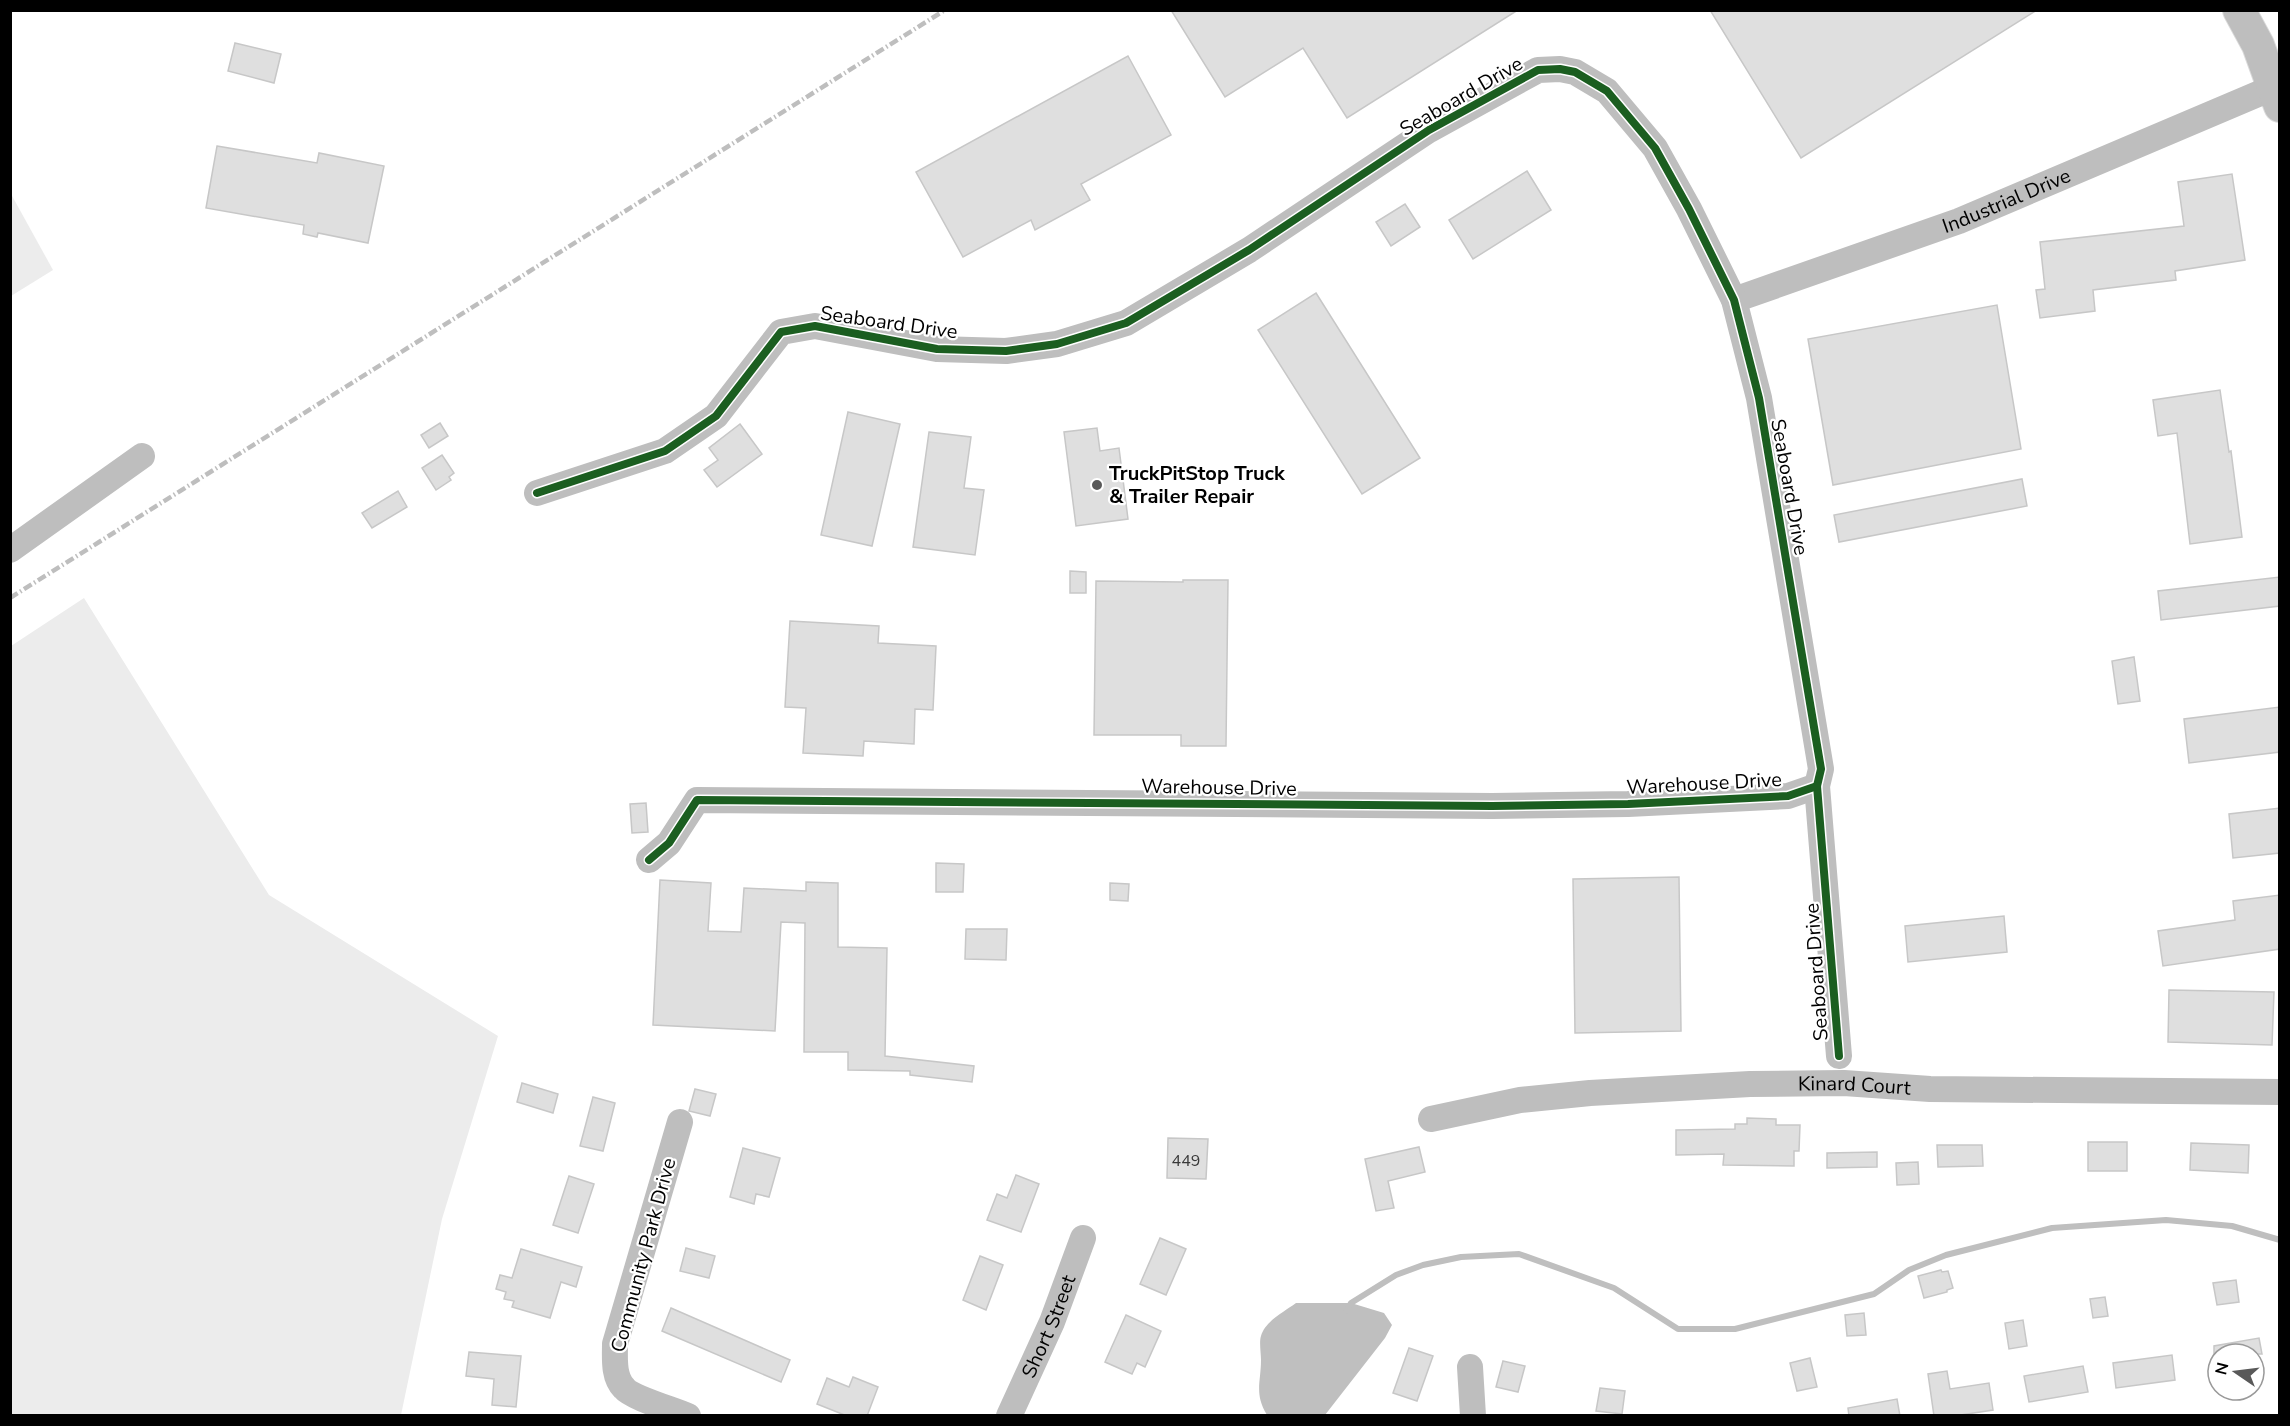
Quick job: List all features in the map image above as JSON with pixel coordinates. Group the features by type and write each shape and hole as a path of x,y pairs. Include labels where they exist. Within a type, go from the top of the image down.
{"main road":[{"path":"2240,10 2258,45 2276,97"}],"street":[{"name":"Seaboard Drive","path":"537,494 665,451 716,416 781,332 814,326 937,349 1006,351 1057,344 1125,323 1249,250 1429,130 1538,70 1560,69 1575,72 1607,91 1655,148 1689,209 1734,300 1759,398 1821,769 1817,786 1839,1056"},
{"name":"Industrial Drive","path":"1734,300 1959,220 2276,97"},
{"path":"10,550 142,456"},
{"name":"Warehouse Drive","path":"649,860 669,843 697,800 1492,806 1628,804 1788,796 1817,786"},
{"name":"Kinard Court","path":"1431,1119 1520,1100 1590,1093 1750,1084 1844,1083 1930,1089 2280,1092"},
{"name":"Community Park Drive","path":"680,1122 615,1344 615,1364 617,1377 624,1389 688,1416"},
{"name":"Short Street","path":"1009,1416 1052,1322 1083,1238"},
{"path":"1470,1367 1473,1416"}],"shaded area":[{"path":"11,194 53,270 10,296"},
{"path":"84,598 269,895 498,1036 442,1219 401,1415 11,1415 11,646"},
{"path":"1296,1303 1351,1303 1384,1313 1392,1325 1385,1338 1325,1415 1267,1415 1259,1394 1261,1336 1271,1321"}],"building":[{"path":"1171,10 1518,10 1347,118 1303,48 1225,97"},
{"path":"1710,10 2037,10 1801,158"},
{"path":"235,43 281,54 274,83 228,71"},
{"path":"1128,56 1171,135 1081,184 1090,200 1035,230 1031,220 963,257 916,172"},
{"path":"217,146 317,163 319,153 384,166 368,243 318,233 317,237 303,234 304,225 206,208"},
{"path":"1527,171 1551,210 1473,259 1449,220"},
{"path":"2232,174 2245,260 2175,271 2176,280 2093,290 2095,311 2040,318 2036,290 2045,289 2040,242 2184,226 2178,182"},
{"path":"1405,204 1420,227 1391,246 1376,222"},
{"path":"1316,293 1420,458 1362,494 1258,330"},
{"path":"1997,305 2021,449 1833,485 1808,339"},
{"path":"2220,390 2229,452 2231,451 2242,537 2190,544 2177,433 2158,436 2153,400"},
{"path":"848,412 900,424 872,546 821,535"},
{"path":"440,423 448,436 429,448 421,435"},
{"path":"740,424 762,454 717,487 704,470 718,460 709,448"},
{"name":"TruckPitStop Truck & Trailer Repair","path":"1097,428 1100,451 1119,448 1128,519 1076,526 1064,432"},
{"path":"929,432 971,437 964,488 984,490 975,555 913,547"},
{"path":"442,455 454,473 449,477 451,480 436,490 422,468"},
{"path":"2022,479 2027,506 1839,542 1834,515"},
{"path":"398,491 407,507 372,528 362,513"},
{"path":"1070,571 1086,572 1086,593 1070,593"},
{"path":"2280,577 2280,606 2161,620 2158,591"},
{"path":"1183,580 1228,580 1226,746 1181,746 1181,735 1094,735 1096,581 1183,582"},
{"path":"790,621 879,626 878,643 936,646 933,710 915,709 914,744 864,741 863,756 803,753 806,708 785,707"},
{"path":"2134,657 2140,701 2118,704 2112,661"},
{"path":"2280,707 2280,752 2189,763 2184,719"},
{"path":"646,803 648,832 632,833 630,804"},
{"path":"2280,808 2280,853 2233,858 2229,814"},
{"path":"936,863 964,864 963,892 936,892"},
{"path":"1679,877 1681,1031 1575,1033 1573,879"},
{"path":"660,880 711,883 708,931 741,932 744,888 806,891 806,882 838,883 838,947 887,948 885,1056 974,1066 972,1082 910,1075 910,1071 848,1070 848,1052 804,1052 805,923 781,922 775,1031 653,1025"},
{"path":"1110,883 1129,884 1128,901 1110,900"},
{"path":"2280,895 2280,949 2163,966 2158,931 2235,920 2233,901"},
{"path":"2004,916 2007,952 1908,962 1905,926"},
{"path":"966,929 1007,929 1006,960 965,959"},
{"path":"2169,990 2274,992 2272,1045 2168,1042"},
{"path":"522,1083 558,1094 553,1113 517,1102"},
{"path":"695,1089 716,1094 710,1116 689,1111"},
{"path":"593,1097 615,1103 603,1151 580,1146"},
{"path":"1747,1118 1776,1119 1776,1125 1800,1125 1799,1151 1794,1151 1794,1166 1723,1165 1724,1154 1676,1155 1676,1130 1735,1129 1735,1124 1747,1124"},
{"path":"1168,1138 1208,1139 1206,1179 1167,1178"},
{"path":"2088,1142 2127,1142 2127,1171 2088,1171"},
{"path":"2191,1143 2249,1145 2248,1173 2190,1170"},
{"path":"1937,1145 1982,1145 1983,1166 1938,1167"},
{"path":"1419,1147 1425,1172 1388,1181 1394,1208 1376,1211 1365,1159"},
{"path":"743,1148 780,1158 769,1197 756,1194 754,1204 730,1197"},
{"path":"1877,1152 1877,1167 1827,1168 1827,1153"},
{"path":"1918,1162 1919,1184 1897,1185 1896,1163"},
{"path":"1016,1175 1039,1184 1021,1232 987,1220 997,1194 1007,1198"},
{"path":"569,1176 594,1184 578,1233 553,1225"},
{"path":"1160,1238 1186,1249 1166,1295 1140,1284"},
{"path":"686,1248 715,1256 709,1278 680,1271"},
{"path":"521,1249 582,1267 576,1287 561,1282 550,1318 512,1307 514,1301 504,1299 506,1292 496,1289 500,1275 512,1278"},
{"path":"980,1256 1003,1265 986,1310 963,1300"},
{"path":"1941,1270 1942,1272 1948,1271 1953,1288 1947,1292 1924,1298 1918,1276"},
{"path":"2236,1280 2239,1302 2217,1305 2213,1283"},
{"path":"2105,1297 2108,1316 2093,1318 2090,1299"},
{"path":"671,1308 790,1360 781,1382 662,1331"},
{"path":"1864,1313 1866,1335 1847,1336 1845,1315"},
{"path":"1126,1315 1161,1331 1145,1367 1137,1363 1132,1374 1105,1362"},
{"path":"2023,1320 2027,1346 2009,1349 2005,1323"},
{"path":"2259,1338 2260,1342 2236,1342"},
{"path":"1409,1348 1433,1356 1417,1401 1393,1393"},
{"path":"469,1352 521,1356 516,1407 492,1405 494,1379 466,1376"},
{"path":"2172,1355 2175,1380 2116,1388 2113,1363"},
{"path":"1810,1358 1817,1387 1797,1391 1790,1363"},
{"path":"1503,1361 1525,1366 1518,1392 1496,1387"},
{"path":"2083,1366 2088,1392 2029,1402 2024,1376"},
{"path":"1947,1371 1950,1389 1989,1383 1993,1410 1954,1416 1934,1416 1928,1374"},
{"path":"853,1377 878,1387 867,1416 847,1416 817,1404 827,1378 849,1387"},
{"path":"1600,1388 1625,1391 1622,1414 1596,1411"},
{"path":"1897,1399 1900,1416 1849,1416 1848,1408"}],"waterway":[{"path":"1347,1310 1351,1303 1396,1275 1423,1265 1461,1257 1519,1254 1614,1288 1678,1329 1735,1329 1874,1294 1909,1270 1946,1255 2052,1228 2166,1220 2232,1226 2280,1240"}],"railway":[{"path":"10,598 945,10"}],"cycle path":[{"path":"537,493 665,451 716,416 781,332 815,326 937,349 1006,351 1057,344 1126,323 1249,250 1429,130 1538,70 1560,69 1575,72 1607,91 1655,148 1689,209 1734,300 1759,398 1821,769 1817,786 1839,1056"},
{"path":"649,860 669,843 697,800 1492,806 1628,804 1788,796 1817,786"}],"place":[{"name":"TruckPitStop Truck & Trailer Repair","path":"1097,485"}]}
